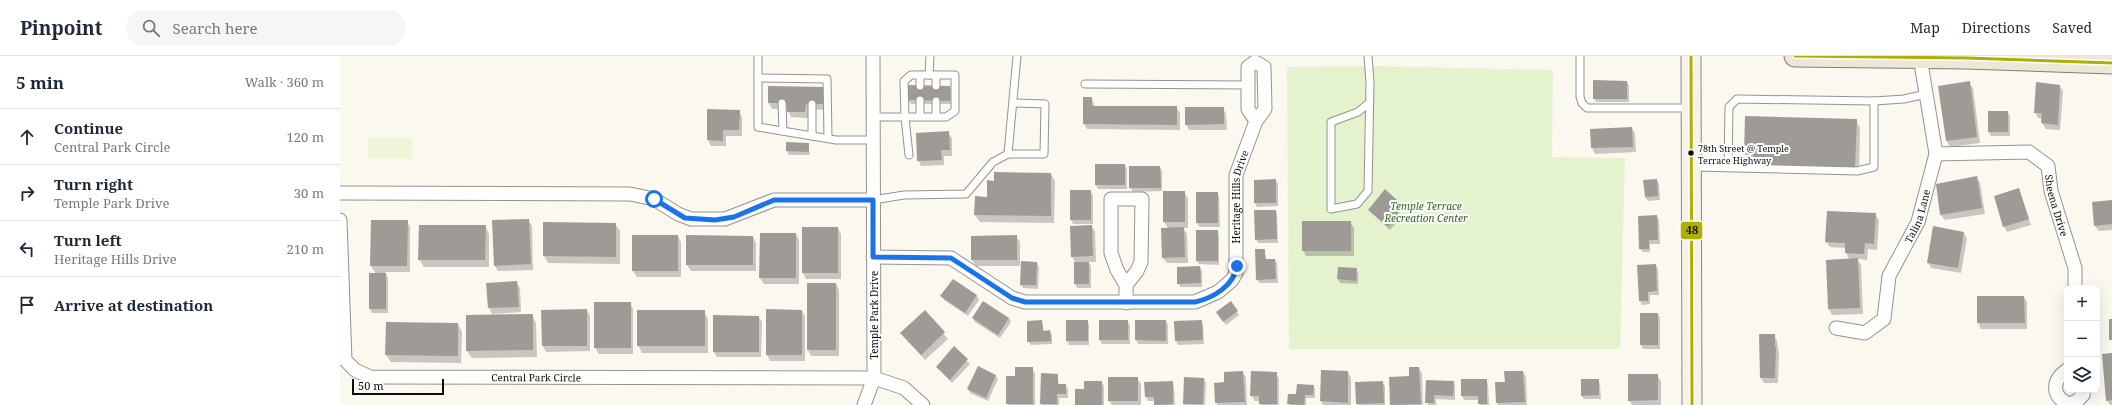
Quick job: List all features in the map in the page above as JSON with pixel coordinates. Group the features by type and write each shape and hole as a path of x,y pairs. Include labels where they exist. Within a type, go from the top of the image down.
{"main road":[{"path":"1795,56 1966,57 2112,63"}],"street":[{"name":"Temple Park Drive","path":"864,405 874,378 873,56"},
{"path":"1691,56 1692,405"},
{"name":"Talina Lane","path":"1836,328 1865,334 1884,319 1889,276 1918,222 1936,154 1920,57"},
{"name":"Heritage Hills Drive","path":"873,257 951,258 1018,301 1126,303 1202,301 1218,292 1232,280 1237,266 1236,175 1256,121 1265,109 1264,67 1255,59 1248,66 1248,109 1256,121"},
{"name":"Sheena Drive","path":"1936,154 2029,152 2048,166 2051,191 2075,268 2075,285"},
{"path":"340,193 630,194 654,199 678,214 691,219 725,219 774,200 873,200"},
{"path":"1126,285 1137,271 1141,262 1142,199 1111,199 1111,253 1117,270 1126,285 1126,303"},
{"name":"Central Park Circle","path":"340,220 342,323 345,360 355,370 370,377 874,378"},
{"path":"2064,374 2057,382 2055,392 2060,400 2069,404 2077,401 2083,393"},
{"path":"874,378 904,388 923,405"}],"lane":[{"path":"758,56 758,127 836,140 873,140"},
{"path":"930,56 936,86"},
{"path":"1008,154 1014,103 1017,56"},
{"path":"1368,56 1369,103 1368,190 1357,204 1331,209 1331,122 1358,112 1369,103"},
{"path":"1580,56 1580,97 1582,103 1587,108 1690,108"},
{"path":"873,117 905,117 946,117 955,111 955,75 911,75 904,81 905,117 909,155"},
{"path":"920,75 920,86"},
{"path":"758,78 827,79 828,138"},
{"path":"782,78 782,86"},
{"path":"812,79 812,87"},
{"path":"1085,84 1248,84"},
{"path":"1728,168 1729,107 1737,99 1874,101 1904,99 1926,94"},
{"path":"920,100 920,117"},
{"path":"936,101 936,117"},
{"path":"1691,167 1857,171 1874,167 1874,101"},
{"path":"782,103 783,131"},
{"path":"873,200 904,195 966,194 993,162 1008,154 1044,154 1045,104 1014,103"},
{"path":"812,104 812,136"}],"green space":[{"name":"Temple Terrace Recreation Center","path":"1376,66 1553,70 1552,157 1625,158 1620,349 1289,349 1287,67"},
{"path":"368,138 412,138 412,159 368,158"}],"building":[{"path":"1593,80 1627,81 1627,99 1593,99"},
{"path":"1970,81 1977,137 1946,141 1938,86"},
{"path":"2036,82 2060,85 2058,125 2041,123 2042,113 2034,113"},
{"path":"908,85 950,86 950,101 907,100"},
{"path":"768,86 825,87 824,104 806,104 805,112 787,112 787,103 768,103"},
{"path":"1083,97 1092,97 1092,106 1177,106 1177,125 1083,124"},
{"path":"1185,107 1224,107 1224,124 1185,125"},
{"path":"707,109 740,110 739,130 723,130 723,141 707,140"},
{"path":"1988,111 2008,111 2008,132 1988,132"},
{"path":"1745,116 1857,119 1855,167 1753,164 1753,155 1744,154"},
{"path":"1632,127 1633,147 1591,148 1590,129"},
{"path":"949,131 950,150 941,150 942,160 917,161 916,133"},
{"path":"786,142 809,143 809,152 786,151"},
{"path":"1095,164 1125,164 1125,185 1095,185"},
{"path":"1129,166 1160,166 1161,188 1129,188"},
{"path":"994,172 1051,173 1051,216 974,215 975,196 987,197 987,180 994,181"},
{"path":"1977,176 1982,208 1940,215 1936,184"},
{"path":"1276,179 1276,203 1254,203 1254,180"},
{"path":"1657,179 1658,196 1645,197 1643,180"},
{"path":"2019,188 2029,219 2003,227 1994,196"},
{"path":"1385,189 1398,201 1393,208 1399,213 1388,227 1368,210"},
{"path":"1070,190 1091,190 1091,220 1070,220"},
{"path":"1163,191 1185,191 1185,222 1163,222"},
{"path":"1196,192 1218,192 1218,223 1196,223"},
{"path":"2112,200 2112,224 2094,226 2092,202"},
{"path":"1254,210 1276,210 1277,239 1255,240"},
{"path":"1827,211 1876,213 1874,244 1865,243 1864,254 1845,253 1845,243 1825,242"},
{"path":"1657,215 1658,240 1649,240 1649,249 1639,249 1638,216"},
{"path":"529,219 531,264 494,266 492,220"},
{"path":"371,220 408,220 407,266 370,266"},
{"path":"1302,221 1351,221 1351,251 1302,251"},
{"path":"543,222 616,223 616,257 543,256"},
{"path":"419,225 486,225 485,260 418,260"},
{"path":"1092,225 1093,256 1071,257 1070,226"},
{"path":"1933,226 1964,232 1958,268 1927,263"},
{"path":"802,227 838,227 838,273 802,273"},
{"path":"1184,227 1185,257 1162,258 1161,228"},
{"path":"1196,230 1218,230 1218,261 1196,261"},
{"path":"760,233 796,233 796,278 759,278"},
{"path":"632,235 678,235 678,271 632,271"},
{"path":"686,235 753,236 753,265 686,265"},
{"path":"1017,235 1017,260 971,260 971,236"},
{"path":"1255,249 1265,249 1265,259 1275,259 1276,279 1256,280"},
{"path":"1858,258 1860,308 1828,309 1826,260"},
{"path":"1021,261 1037,262 1036,285 1020,285"},
{"path":"1074,262 1089,262 1089,284 1074,284"},
{"path":"1656,264 1657,291 1648,292 1648,301 1639,301 1637,265"},
{"path":"1200,266 1201,283 1177,284 1177,267"},
{"path":"1338,267 1357,268 1356,281 1337,279"},
{"path":"369,273 386,273 386,309 369,309"},
{"path":"953,279 977,295 965,313 940,296"},
{"path":"517,281 519,307 488,308 486,283"},
{"path":"807,283 836,283 836,350 807,350"},
{"path":"1977,296 2024,296 2025,323 1977,323"},
{"path":"983,301 1009,318 998,335 972,318"},
{"path":"1231,301 1238,311 1223,322 1216,312"},
{"path":"594,302 631,302 631,348 594,348"},
{"path":"587,309 587,346 542,346 541,310"},
{"path":"766,309 802,310 802,355 766,355"},
{"path":"637,310 705,310 705,346 637,346"},
{"path":"925,310 945,332 921,355 900,333"},
{"path":"1640,313 1658,313 1658,345 1640,345"},
{"path":"533,314 533,350 466,351 466,315"},
{"path":"713,315 759,316 759,352 713,352"},
{"path":"2109,319 2112,319 2112,340 2109,340"},
{"path":"1042,320 1043,331 1050,330 1051,341 1027,342 1027,321"},
{"path":"1066,320 1088,320 1088,341 1066,341"},
{"path":"1099,320 1128,320 1128,340 1099,340"},
{"path":"1135,320 1166,320 1166,341 1135,340"},
{"path":"1202,320 1203,340 1175,341 1174,321"},
{"path":"386,322 458,323 458,356 385,355"},
{"path":"1759,334 1775,334 1775,378 1760,378"},
{"path":"954,346 968,359 950,380 936,367"},
{"path":"2112,353 2112,400 2106,401 2102,354"},
{"path":"978,366 996,375 986,398 967,389"},
{"path":"1015,367 1033,367 1033,404 1006,404 1006,376 1015,376"},
{"path":"1409,367 1419,367 1421,404 1390,405 1389,377 1409,376"},
{"path":"1321,370 1348,371 1348,403 1320,401"},
{"path":"1243,371 1245,402 1215,403 1214,383 1224,382 1224,372"},
{"path":"1251,371 1277,372 1277,404 1259,404 1259,396 1250,396"},
{"path":"1504,371 1523,371 1525,402 1496,403 1495,382 1505,382"},
{"path":"1041,373 1058,374 1058,384 1066,384 1066,394 1057,394 1057,404 1040,404"},
{"path":"1628,374 1658,374 1658,400 1628,401"},
{"path":"1108,377 1138,377 1138,401 1108,401"},
{"path":"1184,377 1204,378 1203,404 1183,404"},
{"path":"1461,379 1487,379 1487,404 1478,404 1478,396 1461,396"},
{"path":"1581,379 1599,379 1599,395 1581,396"},
{"path":"1426,380 1454,381 1453,396 1434,395 1434,403 1425,403"},
{"path":"1084,381 1102,381 1102,405 1075,405 1075,389 1084,389"},
{"path":"1173,381 1173,404 1154,405 1154,397 1145,397 1144,382"},
{"path":"1383,381 1384,403 1356,404 1355,382"},
{"path":"1297,384 1314,385 1313,395 1305,395 1304,405 1287,404 1288,394 1296,394"}],"transit line":[{"name":"48","path":"1691,56 1692,405"},
{"name":"48","path":"1795,56 1966,58 2112,63"}],"place":[{"name":"78th Street @ Temple Terrace Highway","path":"1691,153"}],"route":[{"path":"654,199 685,218 715,220 734,217 774,200 873,200 873,257 944,256 951,258 1012,298 1025,302 1126,303 1202,301 1226,286 1236,273 1237,266"}]}
